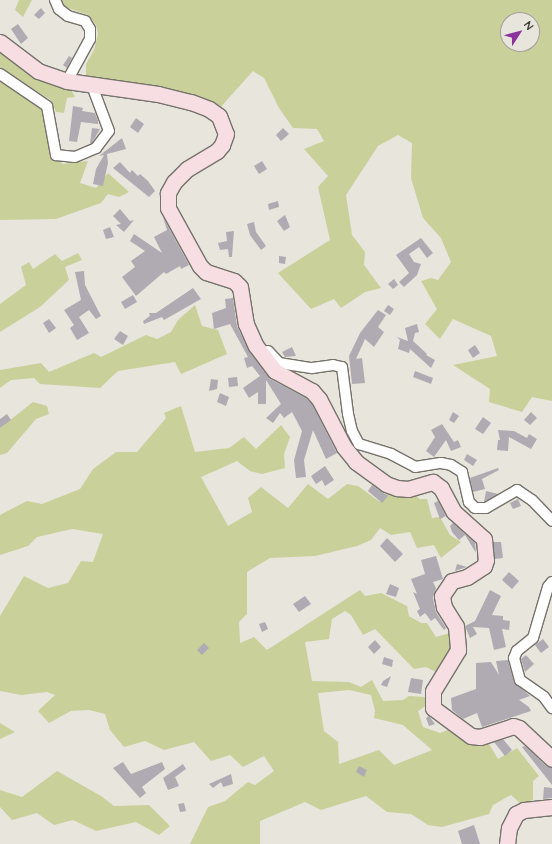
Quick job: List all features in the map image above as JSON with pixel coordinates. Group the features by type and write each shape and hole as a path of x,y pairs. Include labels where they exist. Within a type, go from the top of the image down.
{"main road":[{"path":"0,42 38,72 67,81 91,83 191,102 209,109 221,120 226,134 222,145 217,151 187,169 178,178 168,193 166,201 168,208 200,266 206,272 234,281 240,287 244,315 256,346 275,371 312,391 319,398 344,447 360,466 397,488 408,489 432,482 441,488 454,512 484,539 486,560 484,566 467,577 452,581 442,596 444,608 456,626 458,650 433,691 433,708 471,736 480,737 513,726 519,728 552,759"},
{"path":"507,844 509,828 516,814 524,810 552,807"}],"street":[{"path":"55,0 59,9 68,16 85,21 90,29 90,39 67,81"},
{"path":"0,74 47,106 56,155 75,157 96,148 109,131 91,83"},
{"path":"244,315 269,353 279,363 312,368 333,365 342,367 350,426 359,444 391,454 415,467 441,462 451,465 462,472 469,502 475,508 486,508 517,490 532,500 552,521"},
{"path":"552,582 548,587 533,638 517,651 514,658 520,680 544,697 552,708"}],"green space":[{"path":"19,0 32,0 23,17 15,10"},
{"path":"59,0 552,0 552,401 532,397 522,412 489,402 490,389 453,365 497,356 491,336 453,319 440,339 425,324 437,309 421,281 431,278 438,280 451,262 441,238 423,218 411,178 412,143 398,135 378,146 346,195 352,235 365,252 364,265 381,288 365,292 341,308 334,299 311,309 278,273 330,240 318,187 328,176 304,149 324,141 317,129 293,128 279,108 264,78 253,71 218,110 86,76 86,64 94,50 98,34 96,25 88,15 62,6"},
{"path":"0,50 67,82 75,97 67,98 64,113 56,112 51,100 0,69"},
{"path":"0,77 46,109 54,157 63,164 88,161 80,183 96,188 108,173 129,192 119,197 108,194 101,203 56,219 0,220"},
{"path":"78,253 82,260 65,267 69,280 40,307 0,332 0,304 26,285 21,267 29,262 33,269 55,254 62,261"},
{"path":"195,305 202,326 218,330 227,354 181,374 175,362 118,371 100,388 40,384 34,378 11,380 0,388 0,370 41,363 49,372 94,353 101,357 146,335 157,339 171,332 178,320"},
{"path":"33,402 47,406 49,414 36,419 7,453 0,455 0,428"},
{"path":"181,406 195,452 229,448 244,437 256,449 281,425 290,437 284,454 285,468 262,474 250,471 237,461 201,477 228,526 252,512 248,498 261,487 288,508 308,484 328,499 347,484 358,486 380,502 387,492 414,491 419,499 427,499 432,518 440,517 450,535 461,542 441,558 434,545 417,548 410,532 391,535 380,528 371,540 357,546 315,556 270,558 247,572 247,614 239,622 240,643 254,637 267,650 360,590 365,596 381,593 407,606 409,616 421,623 427,623 436,637 453,632 454,642 438,673 426,667 414,669 375,629 363,635 351,615 345,611 332,619 329,639 305,642 312,681 349,682 361,687 372,680 383,701 403,700 409,696 425,697 427,705 418,711 423,727 440,733 453,728 469,739 470,744 489,744 498,759 517,748 539,776 533,781 533,800 521,804 511,795 493,805 489,814 442,827 428,825 411,814 387,812 366,796 321,810 305,802 260,821 260,844 190,844 208,807 225,801 248,782 255,785 274,771 264,756 243,767 230,755 211,761 194,742 164,750 145,741 124,747 110,730 105,714 89,710 71,711 49,723 38,711 55,695 47,692 21,695 0,691 0,616 24,576 48,588 68,583 81,561 93,562 103,534 72,529 37,537 28,546 0,555 0,515 27,501 42,504 80,489 93,469 116,452 137,452 166,418 164,413","holes":["349,690 371,695 375,711 374,718 403,725 432,750 394,765 379,750 339,764 338,742 324,731 318,693"]},
{"path":"0,723 15,732 0,739"},
{"path":"57,771 101,796 114,806 149,805 170,826 159,835 136,822 96,831 73,820 54,825 37,813 12,820 0,807 0,790 22,797"}],"building":[{"path":"41,8 45,13 39,19 34,15"},
{"path":"18,24 28,38 21,44 11,29"},
{"path":"69,56 72,58 67,68 63,65"},
{"path":"73,106 83,108 82,111 95,113 98,121 98,124 81,122 77,142 69,141"},
{"path":"136,118 144,124 138,133 130,127"},
{"path":"92,128 100,129 92,143 90,143"},
{"path":"283,128 289,134 281,141 276,135"},
{"path":"122,138 126,149 107,154 108,163 103,186 93,184 96,169 104,155 99,156"},
{"path":"262,161 267,169 259,174 254,166"},
{"path":"120,162 130,173 132,170 138,176 140,174 148,181 155,191 149,197 113,168"},
{"path":"278,201 279,207 269,210 268,204"},
{"path":"120,209 130,221 134,220 124,232 116,225 121,224 113,216"},
{"path":"285,215 290,227 284,231 277,221"},
{"path":"163,217 189,265 181,269 180,266 166,274 164,272 136,296 122,277 135,267 131,261 145,251 130,241 134,234 162,253 154,237 167,230"},
{"path":"254,222 256,232 266,246 261,250 250,235 247,224"},
{"path":"110,227 114,237 106,239 103,230"},
{"path":"234,231 232,257 229,257 228,249 220,250 218,243 227,241 226,232"},
{"path":"421,238 433,253 427,258 419,247 409,254 414,262 421,264 417,275 404,287 399,282 409,273 396,255"},
{"path":"279,256 286,257 285,264 279,263"},
{"path":"84,271 85,285 101,316 96,319 89,310 79,317 89,333 77,340 70,328 74,325 64,310 81,300 75,272"},
{"path":"394,279 398,285 393,289 388,284"},
{"path":"193,288 201,299 164,320 162,317 144,324 143,321 150,316 149,313 156,313"},
{"path":"133,295 137,302 125,309 121,302"},
{"path":"233,298 237,326 249,351 270,379 306,398 312,404 337,453 326,459 313,430 304,460 306,477 296,478 294,460 302,431 292,412 284,418 280,413 273,423 266,418 281,404 266,380 266,404 258,404 258,392 249,398 243,388 260,376 252,366 247,368 244,358 248,357 230,324 214,329 212,313 226,308 225,299"},
{"path":"388,305 394,309 390,315 384,311"},
{"path":"378,310 386,315 378,327 384,332 374,347 365,339 356,359 362,358 365,383 352,384 349,356 360,333"},
{"path":"49,319 56,328 49,333 43,323"},
{"path":"417,324 419,332 415,333 413,341 427,354 426,355 435,360 431,368 410,349 409,353 398,349 400,340 397,337 408,341 405,328"},
{"path":"120,331 128,336 123,345 114,339"},
{"path":"475,345 480,353 473,358 468,350"},
{"path":"292,347 296,356 285,357 282,352"},
{"path":"415,371 433,378 431,384 413,377"},
{"path":"237,377 238,386 229,387 228,378"},
{"path":"211,379 218,380 217,389 209,391"},
{"path":"220,393 229,397 226,406 217,402"},
{"path":"453,412 459,416 454,423 449,420"},
{"path":"531,412 537,418 530,425 524,420"},
{"path":"7,414 11,420 0,428 0,419"},
{"path":"483,417 491,423 483,434 475,429"},
{"path":"442,424 454,442 458,440 461,447 451,451 446,440 434,457 426,451 435,437 431,430"},
{"path":"498,430 514,431 527,438 529,434 537,439 531,449 509,437 508,451 497,450 498,440 500,440"},
{"path":"467,454 477,460 473,466 464,460"},
{"path":"325,466 334,480 325,486 322,480 316,484 311,476"},
{"path":"498,468 499,470 482,479 485,489 473,492 470,478"},
{"path":"372,485 388,496 382,503 368,491"},
{"path":"486,491 498,494 484,502"},
{"path":"518,499 521,506 513,509 510,503"},
{"path":"438,501 446,516 440,519 434,503"},
{"path":"453,523 475,543 476,553 465,535 459,540 452,532 450,526"},
{"path":"387,538 403,554 395,562 380,546"},
{"path":"493,542 501,542 503,558 495,559"},
{"path":"436,556 443,579 433,582 436,588 433,598 436,612 446,628 444,630 435,618 431,621 425,613 420,617 417,611 420,609 413,592 417,594 411,579 425,574 421,560"},
{"path":"457,564 467,567 455,571"},
{"path":"509,572 519,581 512,589 502,580"},
{"path":"390,584 399,588 396,597 386,594"},
{"path":"490,590 501,596 492,615 503,616 503,620 510,621 509,630 502,629 506,647 494,650 489,628 473,627 477,634 470,638 465,626 475,621"},
{"path":"305,596 311,604 299,612 293,604"},
{"path":"265,622 268,629 262,632 259,624"},
{"path":"543,639 549,647 541,653 535,645"},
{"path":"375,640 381,647 374,654 368,647"},
{"path":"204,643 209,648 202,655 197,650"},
{"path":"526,655 534,664 525,672 521,659"},
{"path":"384,657 393,660 392,667 382,664"},
{"path":"508,660 514,682 530,696 519,700 529,707 531,711 482,727 477,713 463,719 452,710 451,698 476,689 476,663 491,662 499,675 496,661"},
{"path":"391,676 387,687 381,685 383,681"},
{"path":"411,678 423,680 421,694 408,692"},
{"path":"429,716 435,724 429,726 426,718"},
{"path":"503,739 512,750 505,756 494,742"},
{"path":"525,746 546,766 552,768 552,785 522,747"},
{"path":"123,762 131,774 162,762 165,769 142,787 146,793 140,798 113,768"},
{"path":"183,764 186,769 175,777 179,786 168,790 163,778"},
{"path":"359,766 367,770 364,777 356,772"},
{"path":"231,774 233,784 223,787 221,782 213,788 209,784"},
{"path":"544,787 552,788 552,798 543,799"},
{"path":"184,803 186,811 180,812 178,804"},
{"path":"474,825 480,844 462,844 458,831"}]}
